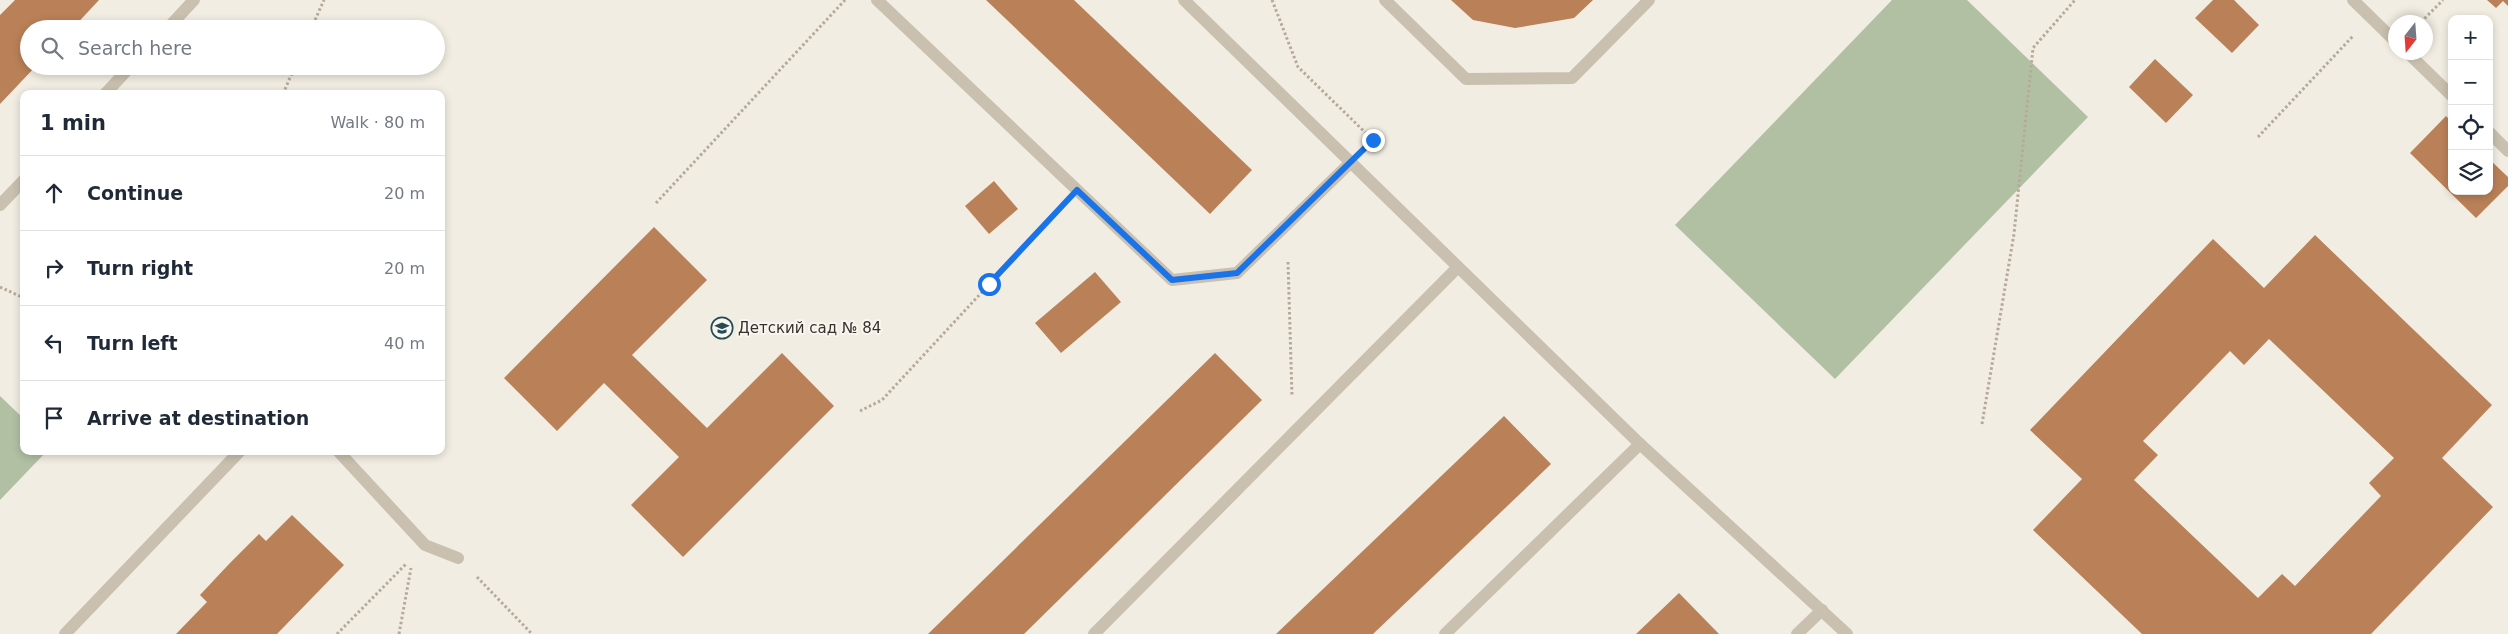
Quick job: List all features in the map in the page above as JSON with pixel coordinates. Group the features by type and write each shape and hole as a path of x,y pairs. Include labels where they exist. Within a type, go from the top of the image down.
{"lane":[{"path":"175,20 194,0"},
{"path":"877,0 1172,280 1237,273 1350,163"},
{"path":"1184,0 1640,444 1847,634"},
{"path":"1385,0 1466,79 1572,78 1649,0"},
{"path":"2353,0 2388,34"},
{"path":"2415,60 2448,92"},
{"path":"109,90 123,75"},
{"path":"2493,136 2508,151"},
{"path":"0,205 20,184"},
{"path":"1094,634 1458,267"},
{"path":"1445,634 1640,444"},
{"path":"65,634 236,455"},
{"path":"342,455 425,545 458,558"},
{"path":"1797,634 1822,610"}],"path":[{"path":"316,20 324,0"},
{"path":"656,203 845,0"},
{"path":"1272,0 1298,67 1373,140 1350,163"},
{"path":"1982,424 2014,234 2032,48 2075,0"},
{"path":"2429,15 2443,0"},
{"path":"2258,137 2370,17"},
{"path":"285,90 291,75"},
{"path":"860,411 882,400 1077,190"},
{"path":"1286,227 1293,433"},
{"path":"0,288 20,296"},
{"path":"337,634 413,557 399,634"},
{"path":"458,558 532,634"}],"green space":[{"path":"1892,0 1967,0 2088,117 1835,379 1675,225"},
{"path":"0,396 20,415 20,455 43,455 0,500"}],"building":[{"path":"15,0 99,0 80,20 20,20 20,75 27,75 0,104 0,15"},
{"path":"986,0 1074,0 1252,170 1210,214"},
{"path":"1451,0 1593,0 1574,18 1515,28 1473,20"},
{"path":"2213,0 2234,0 2259,25 2232,53 2195,18"},
{"path":"2487,0 2508,0 2508,6 2503,1 2496,8"},
{"path":"2155,59 2193,95 2166,123 2129,87"},
{"path":"2446,116 2448,118 2448,190 2410,153"},
{"path":"2493,163 2508,177 2508,186 2476,218 2453,195 2493,195"},
{"path":"994,181 1018,209 989,234 965,206"},
{"path":"654,227 707,280 632,355 707,428 782,353 834,406 683,557 631,505 679,457 604,383 557,431 504,378"},
{"path":"2315,235 2492,405 2442,458 2493,507 2371,634 2142,634 2033,530 2082,479 2030,430 2213,239 2264,288","holes":["2269,339 2394,458 2369,483 2381,496 2295,586 2282,574 2258,598 2134,480 2158,455 2143,441 2230,351 2244,365"]},
{"path":"1095,272 1121,302 1061,353 1035,323"},
{"path":"1215,353 1262,400 1024,634 928,634"},
{"path":"1504,416 1551,464 1522,492 1373,634 1276,634"},
{"path":"292,515 344,565 277,634 176,634 207,602 200,595 229,564 259,534 266,541"},
{"path":"1679,593 1719,634 1636,634"}],"place":[{"name":"Детский сад № 84","path":"722,328"}],"route":[{"path":"989,284 1077,190 1172,280 1237,273 1373,140"}]}
